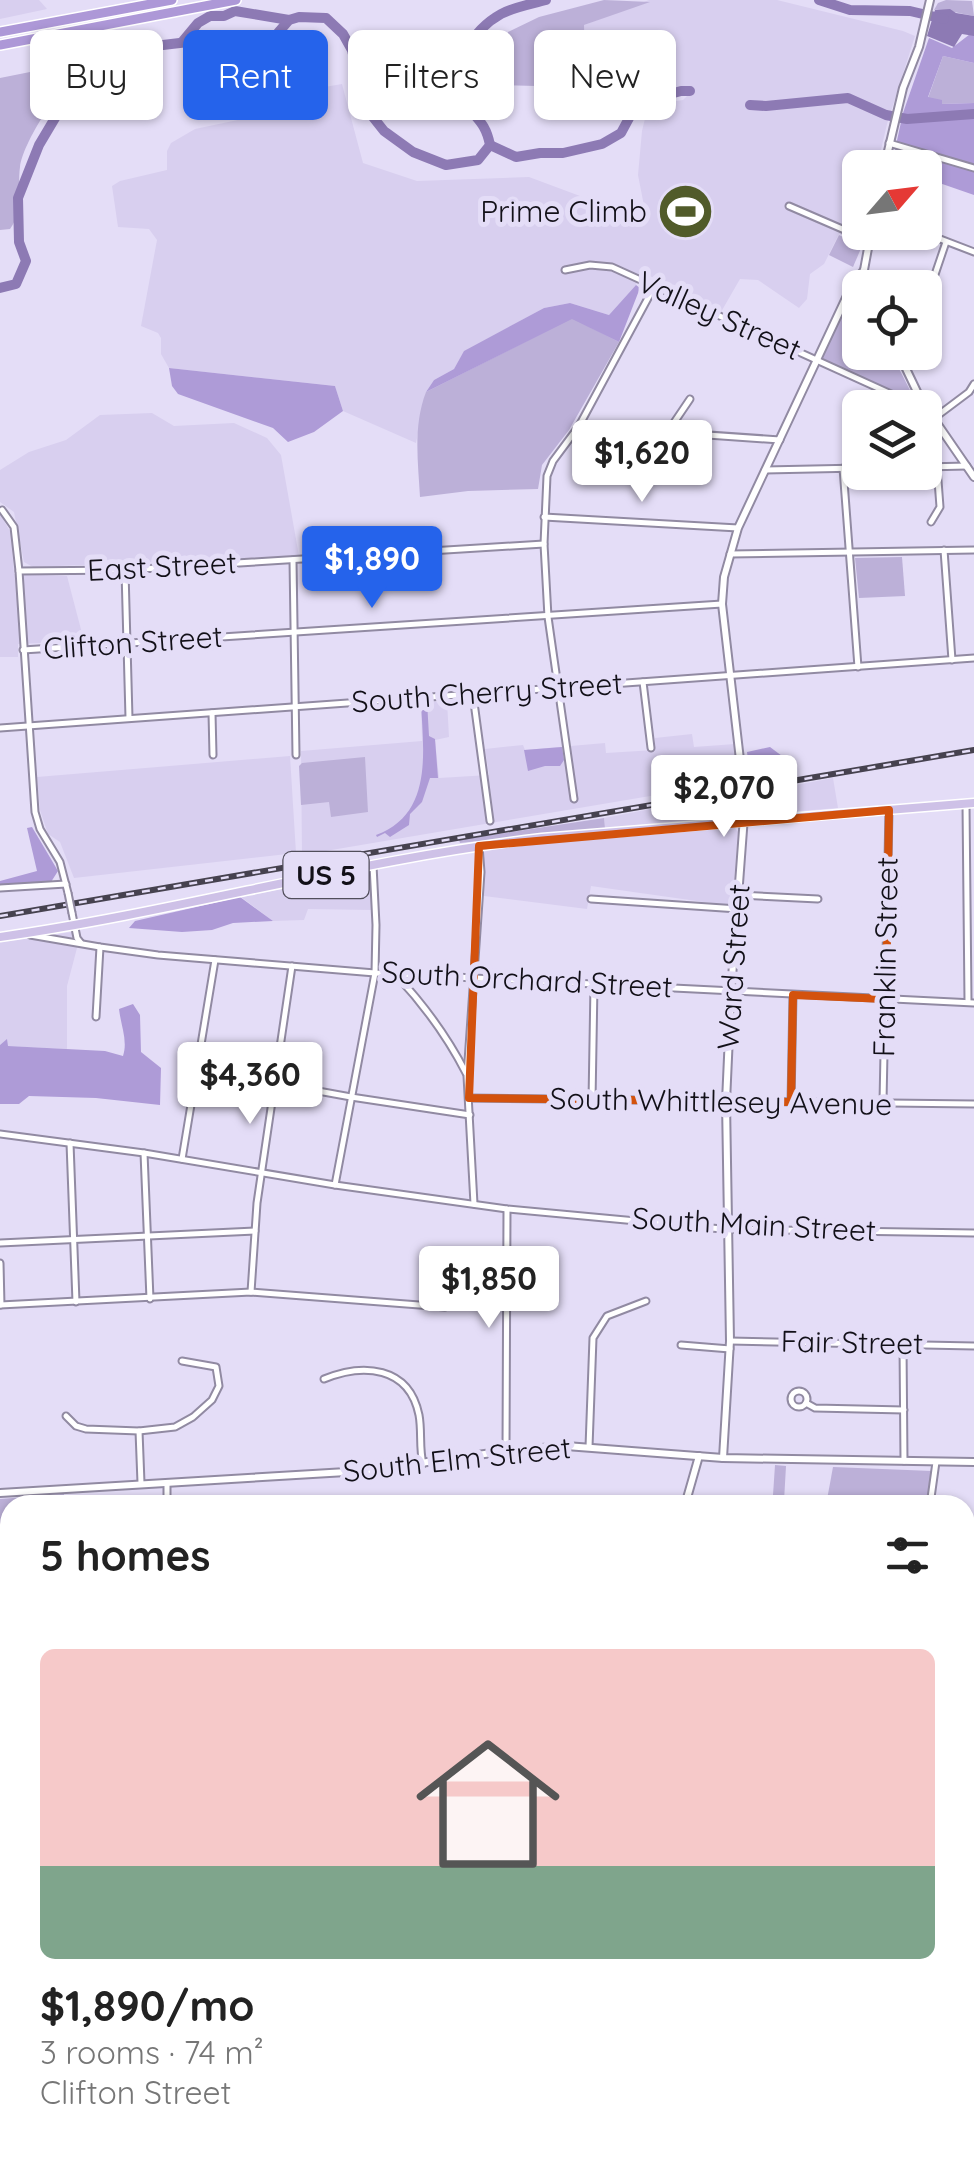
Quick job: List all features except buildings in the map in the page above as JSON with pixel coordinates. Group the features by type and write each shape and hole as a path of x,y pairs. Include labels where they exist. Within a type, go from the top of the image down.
{"highway":[{"path":"0,32 172,0"},
{"path":"0,45 236,0"}],"main road":[{"path":"888,150 929,4"},
{"path":"864,270 868,250"},
{"name":"Ward Street","path":"723,1458 730,1345 726,1102 744,822 722,604 724,577 738,528 842,306"},
{"path":"942,431 974,478"},
{"name":"US 5","path":"0,936 479,846 970,804"},
{"name":"South Elm Street","path":"0,1493 363,1470 551,1446 723,1458 974,1462"},
{"path":"689,1495 699,1456"}],"street":[{"path":"889,143 974,168"},
{"path":"789,206 842,227"},
{"path":"942,240 974,252"},
{"path":"937,270 946,242"},
{"name":"Valley Street","path":"565,270 590,265 612,267 884,390"},
{"path":"574,799 548,617 544,544 547,476 553,461 579,426 654,288"},
{"path":"942,412 974,384"},
{"path":"668,433 690,400"},
{"path":"579,426 780,440"},
{"path":"942,467 966,466"},
{"path":"765,470 842,468"},
{"path":"845,490 858,667"},
{"path":"931,522 940,506 939,490"},
{"path":"2,510 14,526 37,820 60,862 81,943"},
{"path":"544,517 738,528"},
{"name":"East Street","path":"19,571 125,570 544,544"},
{"path":"944,550 952,660"},
{"path":"730,554 974,550"},
{"path":"293,560 296,755"},
{"path":"125,570 130,718"},
{"name":"Clifton Street","path":"24,650 722,604"},
{"name":"South Cherry Street","path":"0,728 974,658"},
{"path":"643,682 651,748"},
{"path":"473,694 490,821"},
{"path":"212,712 212,755"},
{"path":"970,804 971,1002"},
{"name":"Franklin Street","path":"883,1103 889,810"},
{"path":"474,1204 467,1076 482,872 479,846"},
{"path":"335,1186 375,973 372,865"},
{"path":"0,888 66,884"},
{"path":"739,894 818,899"},
{"path":"591,898 738,909"},
{"name":"South Orchard Street","path":"23,933 100,948 375,973 971,1002"},
{"path":"96,1017 100,948"},
{"path":"182,1159 215,960"},
{"path":"251,1292 260,1172 292,966"},
{"path":"396,974 450,1042 467,1076"},
{"path":"592,1101 594,985"},
{"path":"791,1102 793,995"},
{"path":"197,1068 470,1115"},
{"name":"South Whittlesey Avenue","path":"469,1098 974,1104"},
{"name":"South Main Street","path":"0,1134 144,1152 335,1186 507,1209 728,1230 974,1233"},
{"path":"70,1142 76,1302"},
{"path":"144,1152 150,1299"},
{"path":"506,1451 507,1209"},
{"path":"0,1243 255,1231"},
{"path":"0,1263 1,1305 251,1292 445,1306"},
{"path":"589,1447 593,1338 608,1316 646,1302"},
{"path":"904,1344 904,1461"},
{"name":"Fair Street","path":"681,1345 974,1346"},
{"path":"66,1416 86,1430 139,1431 175,1426 203,1409 218,1392 216,1367 182,1361"},
{"path":"324,1379 339,1372 374,1370 392,1375 411,1392 419,1416 422,1464"},
{"path":"806,1403 814,1408 904,1410"},
{"path":"139,1431 140,1484"},
{"path":"931,1495 936,1462"},
{"path":"167,1482 167,1495"}],"highlighted area":[{"path":"889,810 886,999 793,995 791,1102 469,1098 479,846"}],"shaded area":[{"path":"0,0 39,0 47,9 0,19"},
{"path":"604,0 650,2 584,25 584,30 534,30 534,86 514,85 512,30 539,17"},
{"path":"649,0 777,0 915,36 881,150 842,150 842,235 839,234 824,264 810,274 807,299 799,308 758,280 740,279 721,312 642,272 636,285 609,315 570,303 544,308 465,351 454,369 434,380 426,392 416,443 343,411 335,386 169,368 161,354 158,333 141,326 157,240 149,229 118,227 112,186 167,170 171,143 195,129 238,120 328,120 328,86 342,84 348,120 352,120 363,163 417,181 529,177 647,221 638,175 645,120 676,120 676,101 683,100 690,88 676,87 676,30 584,30 584,25"},
{"path":"946,0 972,1 974,16 934,10"},
{"path":"950,9 974,16 974,36 962,34 954,47 927,36 935,10"},
{"path":"974,31 974,63 943,56 928,97 942,100 942,104 974,103 974,195 942,184 942,150 895,150 903,113 929,38 952,48"},
{"path":"943,56 974,63 974,103 941,104 928,98"},
{"path":"30,72 30,120 41,120 23,155 14,222 10,229 0,230 0,78"},
{"path":"839,235 842,250 860,250 853,267 829,255"},
{"path":"636,285 640,288 619,342 572,319 426,392 434,380 454,369 464,351 544,308 570,303 609,315"},
{"path":"842,314 842,368 823,359"},
{"path":"572,318 619,342 569,430 542,465 538,489 420,497 418,431 426,392"},
{"path":"169,368 335,386 343,411 314,432 288,442 273,428 178,394 172,386"},
{"path":"847,370 900,370 910,390 890,390"},
{"path":"152,413 174,426 234,423 267,438 281,455 299,556 33,567 24,562 14,512 0,502 0,470 29,452 66,440 100,415"},
{"path":"0,514 11,533 14,574 67,576 84,641 18,644 18,657 0,657"},
{"path":"902,557 905,596 859,598 855,558"},
{"path":"427,701 438,778 430,778 422,802 410,814 409,825 390,837 385,833 377,837 408,812 416,796 423,760 421,702"},
{"path":"447,701 449,737 435,740 439,778 489,775 485,749 605,743 606,753 655,750 655,738 692,734 694,747 735,744 739,781 302,855 301,751 422,741 421,702"},
{"path":"562,747 564,760 560,766 528,771 524,750"},
{"path":"770,747 782,756 780,771 750,777 747,752"},
{"path":"290,756 296,853 74,878 60,842 48,834 40,810 37,777"},
{"path":"365,757 368,812 331,817 329,802 301,805 302,763"},
{"path":"833,778 838,808 749,815 749,794"},
{"path":"740,792 740,812 735,817 605,828 604,818"},
{"path":"604,818 605,828 460,843 459,840"},
{"path":"32,827 58,871 51,882 0,885 0,881 37,871 27,828"},
{"path":"735,828 738,832 732,906 591,886 587,909 484,896 483,852 503,847"},
{"path":"362,873 371,877 373,910 308,909 304,920 273,921 241,897"},
{"path":"240,897 273,921 182,932 129,928 135,921"},
{"path":"72,932 77,948 67,986 67,1049 7,1046 6,1040 0,1045 0,942"},
{"path":"133,1004 140,1015 141,1052 161,1068 160,1105 29,1096 19,1104 0,1104 0,1045 7,1039 8,1046 105,1051 123,1056 119,1009"},
{"path":"775,1465 786,1466 784,1495 773,1495"},
{"path":"833,1467 932,1471 928,1495 828,1495"}],"waterway":[{"path":"0,288 16,284 26,261 19,242 18,198 39,145 58,113 96,93 114,59 126,51 188,42 232,64 259,55 289,20 326,18 343,34 352,50 365,107 384,131 413,152 446,165 478,160 490,145 459,87 466,50 482,29 501,14 546,0"},
{"path":"819,0 850,10 910,11 944,19"},
{"path":"192,30 210,16 235,11 289,20"},
{"path":"490,145 516,157 563,153 602,144 621,133 641,102 690,91"},
{"path":"750,105 848,98 886,115 907,119 974,114"}],"railway":[{"path":"0,916 974,750"}],"place":[{"name":"Prime Climb","path":"686,212"}]}
